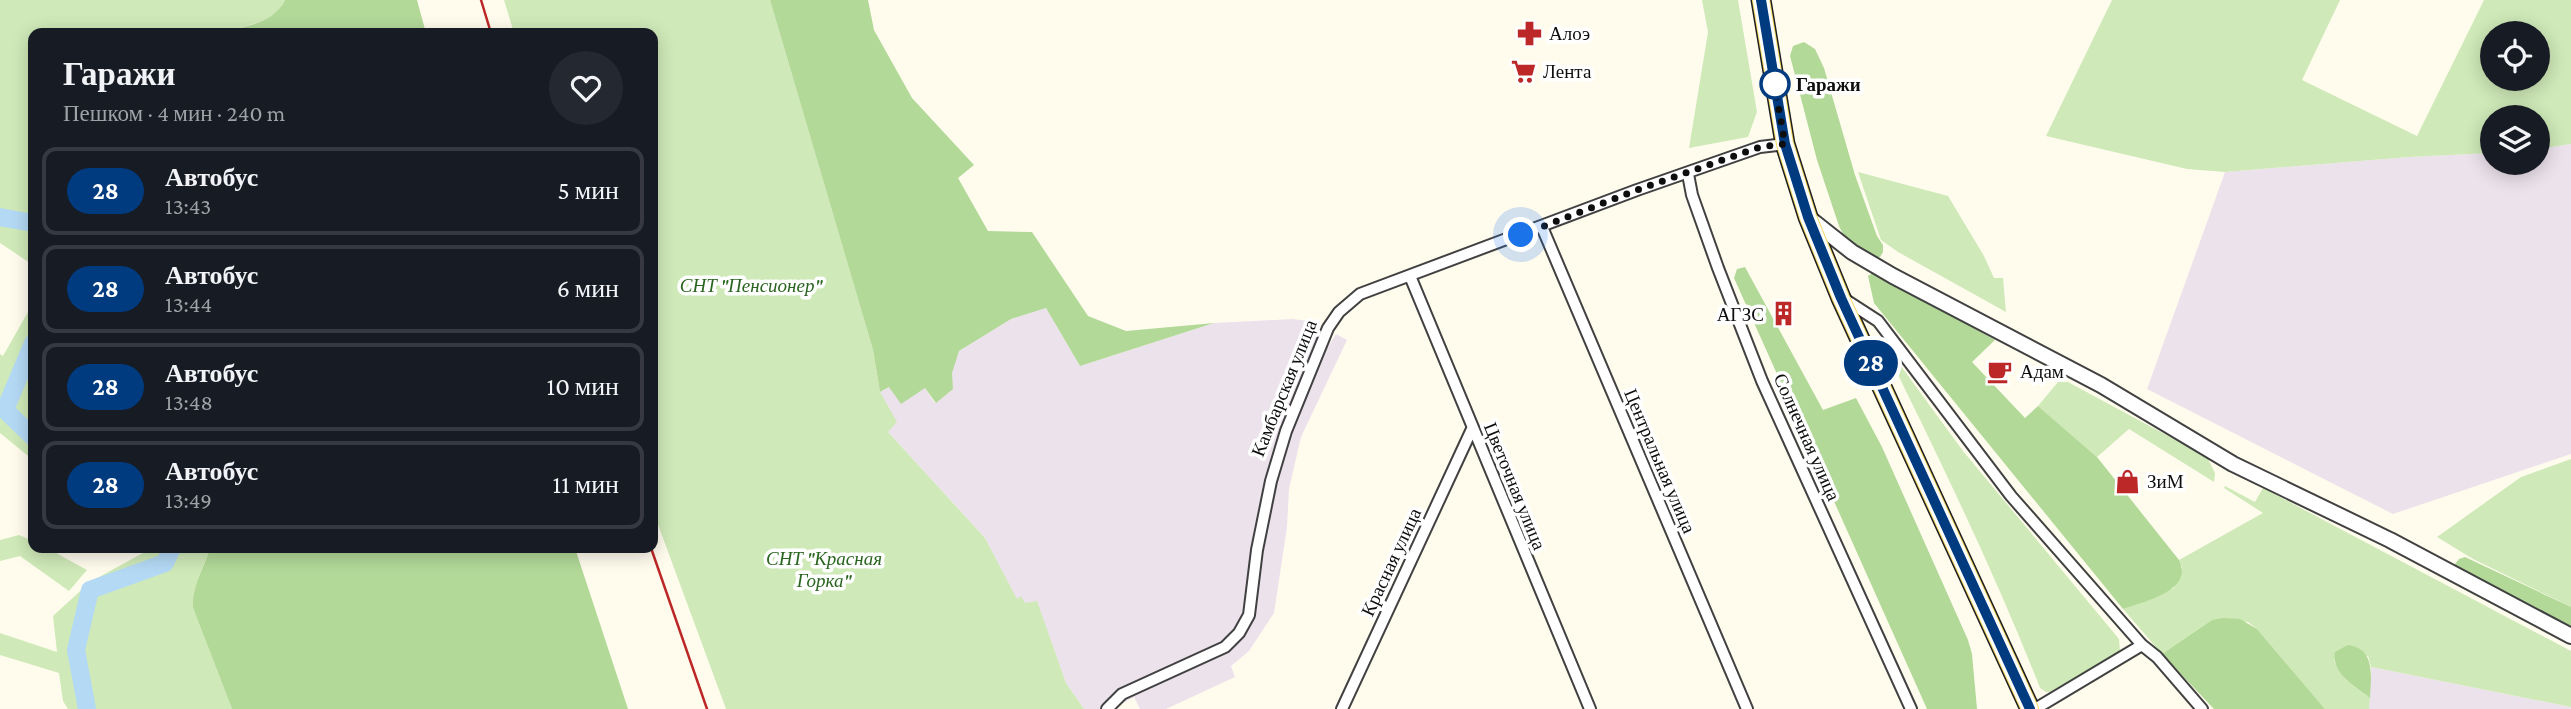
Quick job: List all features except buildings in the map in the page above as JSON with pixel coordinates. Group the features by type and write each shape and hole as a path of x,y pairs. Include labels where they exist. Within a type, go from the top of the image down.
{"main road":[{"path":"1761,0 1785,144 1808,217 1841,298 2030,709"}],"street":[{"name":"Камбарская улица","path":"1107,709 1122,694 1225,647 1239,633 1249,615 1257,550 1271,481 1286,431 1328,328 1339,312 1360,294 1637,190 1760,147 1785,144"},
{"name":"Солнечная улица","path":"1688,174 1692,195 1718,268 1762,381 1911,709"},
{"path":"1808,217 1852,252 1893,276 2101,384 2233,464 2389,540 2571,636"},
{"name":"Центральная улица","path":"1542,227 1747,709"},
{"name":"Цветочная улица","path":"1410,276 1590,709"},
{"path":"1841,298 1878,321 2011,496 2202,709"},
{"name":"Красная улица","path":"1342,709 1472,429"},
{"path":"2035,709 2142,645"}],"shaded area":[{"path":"2571,144 2571,454 2393,514 2147,389 2225,172 2480,154 2480,175 2550,175 2550,147"},
{"path":"1046,308 1080,366 1214,323 1292,319 1317,322 1324,353 1336,334 1347,340 1301,437 1289,489 1287,527 1274,613 1249,651 1231,666 1235,677 1166,709 1140,709 1134,697 1112,709 1084,709 1066,683 1037,602 1028,605 1017,600 985,538 888,432 880,392 889,387 925,388 935,403 953,389 951,373 959,351 1011,319"},
{"path":"2371,667 2571,707 2571,709 2369,709"}],"green space":[{"path":"0,0 285,0 269,19 240,28 28,28 28,262 0,243"},
{"path":"285,0 417,0 425,28 240,28 266,19 280,8"},
{"path":"504,0 770,0 873,350 880,392 897,422 888,432 985,538 1017,599 1021,596 1025,603 1037,601 1066,683 1084,709 726,709 658,525 658,28 512,28"},
{"path":"770,0 868,0 874,30 912,98 974,165 958,178 988,231 1032,232 1088,316 1126,331 1214,323 1080,366 1046,308 1011,319 959,351 952,373 953,389 936,403 925,388 901,404 889,387 880,392 873,350"},
{"path":"1702,0 1738,0 1757,112 1748,137 1689,148 1708,32"},
{"path":"2112,0 2340,0 2302,80 2417,136 2484,0 2571,0 2571,144 2550,147 2550,105 2480,105 2480,154 2225,172 2187,169 2046,136"},
{"path":"1804,42 1815,49 1824,68 1855,175 1877,236 1883,245 1880,257 1871,258 1845,238 1839,226 1817,160 1790,56 1793,46"},
{"path":"1858,172 1948,196 1994,278 2003,278 2006,312 1881,240"},
{"path":"1745,267 1823,410 1856,398 1882,447 1968,640 1972,654 1977,709 1927,709 1734,278 1737,269"},
{"path":"1874,272 1995,340 1972,362 2025,418 2038,406 2097,457 2179,560 2182,571 2180,580 2174,587 2154,598 2123,609 1874,303 1868,276"},
{"path":"28,312 28,456 0,433 0,354 3,356"},
{"path":"1879,336 1963,451 2119,639 2120,652 2050,692 2040,688 1983,554"},
{"path":"2058,382 2068,382 2207,457 2215,473 2214,482 2129,429 2097,457 2038,406"},
{"path":"2571,459 2571,607 2473,559 2437,537 2521,477"},
{"path":"2225,486 2255,502 2263,488 2571,651 2571,707 2371,667 2368,656 2334,660 2344,677 2370,698 2369,709 2325,709 2257,629 2248,622 2212,620 2162,654 2123,609 2174,588 2182,567 2179,560 2263,513 2224,488"},
{"path":"19,535 28,539 28,553 56,553 87,570 69,591 20,556 0,561 0,540"},
{"path":"143,553 208,553 196,585 193,608 232,709 68,709 63,701 59,673 0,655 0,633 57,652 53,616 90,582"},
{"path":"208,553 577,553 628,709 232,709 193,608 196,585"},
{"path":"2465,557 2571,607 2571,632 2456,569 2455,564"},
{"path":"2240,619 2257,629 2325,709 2214,709 2162,654 2212,620"},
{"path":"2348,645 2357,648 2368,658 2371,673 2370,698 2345,679 2337,667 2335,652"}],"waterway":[{"path":"0,217 28,222"},
{"path":"28,355 5,410 28,432"},
{"path":"87,709 76,650 90,590 165,563 170,553"}],"railway":[{"path":"481,0 489,28"},
{"path":"653,553 707,709"}],"bus line":[{"name":"28","path":"1761,0 1785,144 1808,217 1841,298 2030,709"}],"place":[{"name":"Алоэ","path":"1529,33"},
{"name":"Лента","path":"1523,71"},
{"name":"Гаражи","path":"1775,84"},
{"name":"АГЗС","path":"1784,314"},
{"name":"Адам","path":"2000,371"},
{"name":"ЗиМ","path":"2127,481"}],"route":[{"path":"1521,235 1637,190 1760,147 1785,144 1774,82 1775,84"}],"park label":[{"name":"СНТ \"Пенсионер\"","path":"751,285"},
{"name":"СНТ \"Красная Горка\"","path":"824,569"}]}
